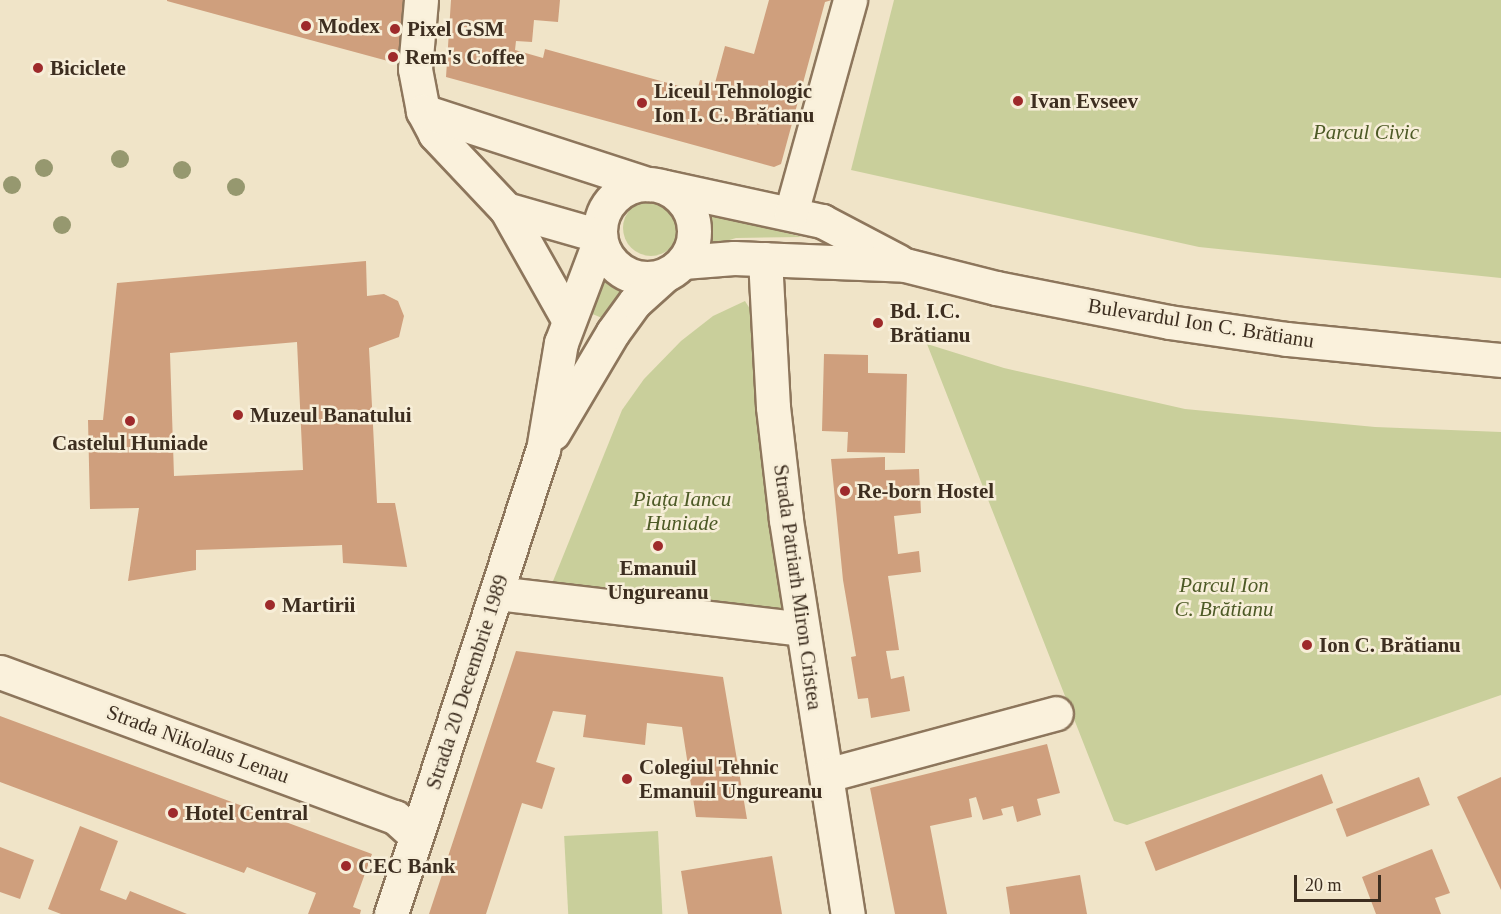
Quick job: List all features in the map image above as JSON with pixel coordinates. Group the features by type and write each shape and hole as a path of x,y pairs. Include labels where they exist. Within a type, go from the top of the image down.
{"street":[{"path":"421,0 415,69 423,111 435,134 506,209 568,319"},
{"path":"791,213 850,0"},
{"path":"423,111 656,186 687,206 693,220 691,250 674,269 648,279 624,273 606,256 600,238 604,213 618,194 656,186"},
{"name":"Bulevardul Ion C. Brătianu","path":"656,186 822,221 905,265"},
{"path":"506,209 600,238"},
{"name":"Strada 20 Decembrie 1989","path":"391,914 412,823 497,593 543,450 568,319 600,238"},
{"name":"Bulevardul Ion C. Brătianu","path":"674,269 765,259 905,265 996,288 1169,322 1287,339 1501,360"},
{"name":"Strada Patriarh Miron Cristea","path":"765,259 773,407 802,629 848,914"},
{"name":"Strada 20 Decembrie 1989","path":"543,450 613,332 635,302 674,269"},
{"path":"497,593 802,629"},
{"name":"Strada Nikolaus Lenau","path":"0,672 412,823"},
{"path":"827,775 1056,713"}],"green space":[{"name":"Parcul Civic","path":"894,0 1501,0 1501,278 1199,247 851,170"},
{"path":"651,200 662,202 671,208 677,217 679,228 677,239 671,248 662,254 651,256 640,254 631,248 625,239 623,228 625,217 631,208 640,202"},
{"path":"704,212 802,237 736,238 703,248 708,237"},
{"path":"605,268 614,277 641,286 602,318 590,313"},
{"name":"Piața Iancu Huniade","path":"745,301 757,320 790,618 549,591 622,410 644,379 681,341 713,316"},
{"name":"Parcul Ion C. Brătianu","path":"927,344 1004,368 1185,409 1375,427 1501,432 1501,695 1127,825 1114,821"},
{"path":"658,831 662,914 568,914 564,836"}],"building":[{"name":"Modex","path":"404,0 399,64 167,1"},
{"path":"451,0 560,0 558,22 534,20 532,42 516,41 515,50 543,58 545,49 697,91 700,80 715,83 725,46 754,54 769,0 832,0 825,2 781,164 774,167 446,77"},
{"name":"Castelul Huniade","path":"366,261 367,296 384,294 398,301 404,316 399,337 369,348 377,503 395,503 407,567 343,563 342,545 196,550 196,570 128,581 139,508 90,509 88,420 103,420 117,283","holes":["297,342 303,470 174,476 170,353"]},
{"path":"824,354 868,355 868,373 907,374 905,453 847,452 848,432 822,431"},
{"path":"885,457 885,470 919,469 921,513 894,516 898,554 919,551 921,572 888,576 899,650 886,651 891,679 904,676 910,711 871,718 868,698 858,699 851,657 856,656 843,580 831,459"},
{"path":"516,651 723,677 747,819 696,817 682,727 647,723 645,745 583,737 586,715 553,711 536,762 555,768 542,809 522,803 486,914 429,914"},
{"path":"0,716 372,854 353,907 361,910 360,914 308,914 316,893 247,867 244,873 0,782"},
{"path":"1047,744 1060,793 1037,799 1041,815 1017,822 1013,806 1001,809 1003,815 983,820 976,797 969,799 972,817 930,826 947,914 895,914 870,788"},
{"path":"1322,774 1333,803 1156,871 1145,842"},
{"path":"1419,777 1430,805 1347,837 1336,809"},
{"path":"1501,777 1501,890 1457,797"},
{"path":"80,826 118,841 100,890 126,900 130,891 187,914 61,914 48,909"},
{"path":"0,847 34,860 20,899 0,892"},
{"path":"1432,849 1450,893 1435,898 1441,914 1376,914 1362,877"},
{"path":"772,856 782,914 688,914 681,871"},
{"path":"1080,875 1087,914 1010,914 1006,887"}],"place":[{"name":"Modex","path":"306,26"},
{"name":"Pixel GSM","path":"395,29"},
{"name":"Rem's Coffee","path":"393,57"},
{"name":"Biciclete","path":"38,68"},
{"name":"Ivan Evseev","path":"1018,101"},
{"name":"Liceul Tehnologic Ion I. C. Brătianu","path":"642,103"},
{"name":"Bd. I.C. Brătianu","path":"878,323"},
{"name":"Muzeul Banatului","path":"238,415"},
{"name":"Castelul Huniade","path":"130,421"},
{"name":"Re-born Hostel","path":"845,491"},
{"name":"Emanuil Ungureanu","path":"658,546"},
{"name":"Martirii","path":"270,605"},
{"name":"Ion C. Brătianu","path":"1307,645"},
{"name":"Colegiul Tehnic Emanuil Ungureanu","path":"627,779"},
{"name":"Hotel Central","path":"173,813"},
{"name":"CEC Bank","path":"346,866"}]}
